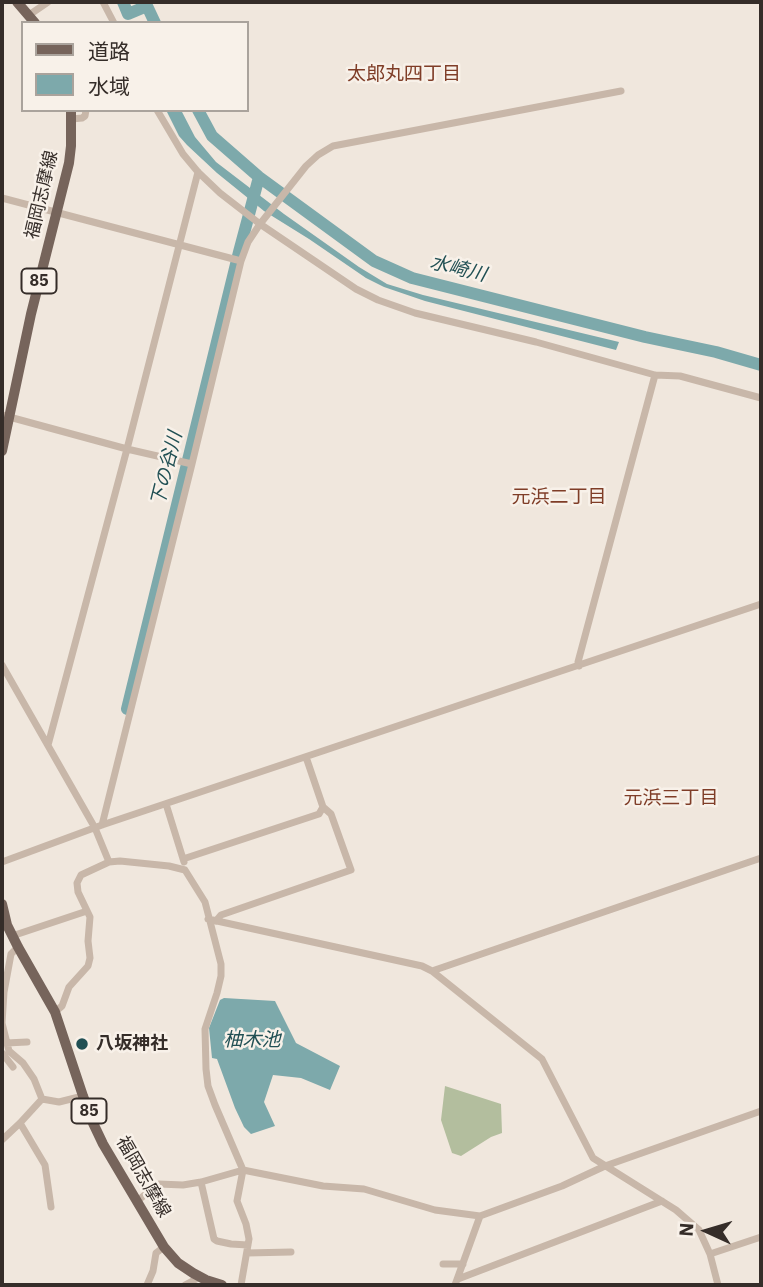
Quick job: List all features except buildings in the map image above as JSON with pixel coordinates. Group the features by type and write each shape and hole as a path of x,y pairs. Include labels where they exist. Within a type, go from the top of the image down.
{"main road":[{"path":"17,2 32,19"},
{"name":"福岡志摩線","path":"2,451 6,416 69,163 72,115"},
{"name":"福岡志摩線","path":"2,904 12,936 55,1012 93,1123 136,1201 164,1247 178,1262 200,1277 222,1285"}],"street":[{"path":"32,19 48,2"},
{"path":"103,2 113,21"},
{"path":"98,827 238,260 262,222 306,166 333,146 621,91"},
{"path":"72,115 82,118 86,112"},
{"path":"158,112 183,154 198,172 244,212 356,289 378,300 415,313 536,342 654,375 680,376 761,398"},
{"path":"48,745 198,172"},
{"path":"2,198 238,260"},
{"path":"579,666 654,375"},
{"path":"6,416 188,463"},
{"path":"2,862 98,827 761,604"},
{"path":"2,665 98,827 108,862"},
{"path":"212,920 351,870 331,814 323,807 306,757"},
{"path":"166,804 185,870 205,902 212,920 221,964 217,993 205,1029 208,1086 243,1170 237,1201 246,1224 248,1249 242,1285"},
{"path":"183,859 319,814 323,807"},
{"path":"432,971 761,858"},
{"path":"55,1012 62,1006 69,987 88,966 90,958 90,917 78,892 77,883 81,875 108,862 132,862 185,870"},
{"path":"12,936 87,911"},
{"path":"212,920 422,966 432,971 542,1059 593,1158 676,1210 699,1230 710,1254 718,1285"},
{"path":"12,1067 5,1050 2,1023 11,954 18,947"},
{"path":"5,1050 27,1042"},
{"path":"5,1050 23,1063 34,1079 42,1099"},
{"path":"42,1099 59,1101 83,1096"},
{"path":"2,1140 42,1099"},
{"path":"136,1201 159,1184 183,1185 201,1182 243,1170 323,1185 364,1189 435,1210 480,1216 562,1186 605,1166 761,1111"},
{"path":"20,1123 46,1165 51,1207"},
{"path":"201,1182 214,1239 248,1249 290,1252"},
{"path":"457,1282 662,1201"},
{"path":"457,1282 480,1216"},
{"path":"710,1254 761,1237"},
{"path":"150,1284 156,1253 164,1247"},
{"path":"443,1264 463,1264"},
{"path":"185,1285 200,1277"}],"green space":[{"path":"445,1086 501,1104 502,1133 461,1156 452,1153 441,1120"}],"water":[{"path":"167,112 182,112 195,137 216,162 284,214 387,284 619,342 616,350 425,301 384,287 264,211 217,173 179,136"},
{"name":"柚木池","path":"220,1000 275,1001 296,1043 340,1066 330,1090 301,1078 273,1075 264,1102 275,1126 251,1134 244,1127 235,1108 217,1059 212,1058 209,1028"}],"waterway":[{"name":"水崎川","path":"123,2 128,14 147,6 154,21"},
{"name":"水崎川","path":"145,2 147,6"},
{"name":"水崎川","path":"199,112 212,136 259,177 374,261 412,278 761,365"},
{"name":"下の谷川","path":"127,709 259,177"}],"place":[{"name":"八坂神社","path":"82,1044"}],"district":[{"name":"太郎丸四丁目","path":"404,75"},
{"name":"元浜二丁目","path":"559,498"},
{"name":"元浜三丁目","path":"671,799"}]}
